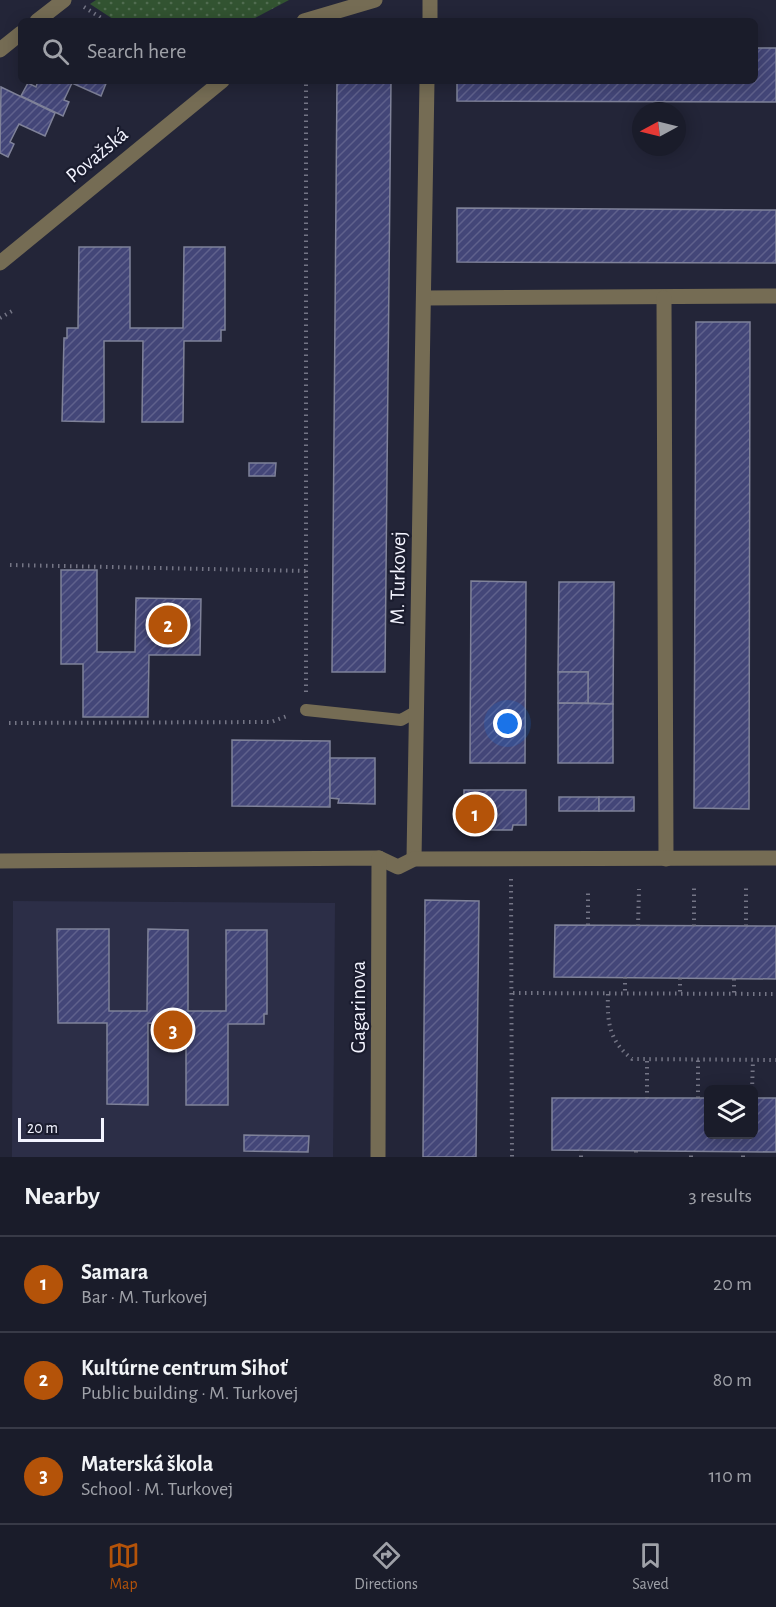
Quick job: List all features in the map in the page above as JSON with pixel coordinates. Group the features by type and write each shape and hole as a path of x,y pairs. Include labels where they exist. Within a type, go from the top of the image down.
{"street":[{"path":"41,18 64,0"},
{"path":"314,18 375,0"},
{"path":"430,0 430,18"},
{"path":"0,50 18,35"},
{"name":"Považská","path":"0,263 218,84"},
{"name":"M. Turkovej","path":"414,859 427,84"},
{"path":"424,298 776,296"},
{"path":"664,298 666,859"},
{"path":"0,861 380,858 398,867 414,859 776,858"},
{"name":"Gagarinova","path":"378,1157 380,858"}],"lane":[{"path":"306,710 401,720 417,711"}],"path":[{"path":"81,5 101,18"},
{"path":"9,723 271,722 306,710 306,84"},
{"path":"0,318 12,311"},
{"path":"10,565 307,572"},
{"path":"510,859 512,1157"},
{"path":"694,888 694,926"},
{"path":"746,888 746,926"},
{"path":"588,889 588,926"},
{"path":"638,926 639,889"},
{"path":"625,977 625,994"},
{"path":"680,978 680,994"},
{"path":"734,979 734,994"},
{"path":"512,993 776,994"},
{"path":"608,994 610,1033 618,1048 632,1059 647,1061 776,1060"},
{"path":"698,1060 698,1098"},
{"path":"752,1085 753,1060"},
{"path":"647,1061 647,1098"},
{"path":"581,1150 581,1157"},
{"path":"636,1151 636,1157"},
{"path":"690,1157 691,1151"}],"shaded area":[{"path":"13,901 335,903 333,1157 12,1157"}],"green space":[{"path":"96,0 289,0 255,18 111,18 90,4"}],"building":[{"path":"758,48 776,48 776,102 457,101 457,84 758,84"},
{"path":"27,84 36,87 37,84 72,84 64,100 69,102 63,116 21,96"},
{"path":"74,84 106,84 101,96"},
{"path":"337,84 391,84 385,672 332,672"},
{"path":"1,87 55,113 45,136 19,124 10,142 14,144 8,157 0,153"},
{"path":"457,208 776,210 776,263 457,262"},
{"path":"79,247 130,247 130,328 183,328 184,247 225,247 225,330 221,330 221,341 184,341 183,422 142,422 143,341 104,341 104,422 62,421 64,338 67,338 67,328 78,328"},
{"path":"696,322 750,322 749,809 694,808"},
{"path":"249,463 276,463 275,476 249,476"},
{"path":"61,570 97,570 97,652 135,652 136,598 201,599 200,655 149,655 148,717 83,717 83,664 61,664"},
{"path":"471,581 526,582 525,763 470,763"},
{"path":"559,582 614,582 613,704 588,703 588,672 558,672"},
{"path":"558,672 588,672 588,703 558,703"},
{"path":"558,703 613,704 613,763 558,763"},
{"path":"232,740 330,741 330,807 232,806"},
{"path":"330,758 375,758 375,804 338,803 339,799 330,798"},
{"path":"464,790 526,790 526,825 513,825 512,830 464,830"},
{"path":"559,797 599,797 599,811 559,811"},
{"path":"599,797 634,797 634,811 599,811"},
{"path":"425,900 479,901 476,1157 423,1157"},
{"path":"555,925 776,926 776,979 554,977"},
{"path":"57,929 109,929 109,1011 147,1011 148,929 188,930 188,1011 226,1011 226,930 267,930 267,1014 264,1014 264,1024 228,1024 228,1105 186,1105 186,1024 148,1023 148,1105 107,1104 107,1023 58,1023"},
{"path":"552,1098 704,1098 704,1139 758,1139 758,1098 776,1098 776,1152 552,1150"},
{"path":"244,1135 309,1136 308,1152 244,1151"}],"place":[{"name":"Kultúrne centrum Sihoť","path":"168,625"},
{"name":"Samara","path":"475,814"},
{"name":"Materská škola","path":"173,1030"}]}
